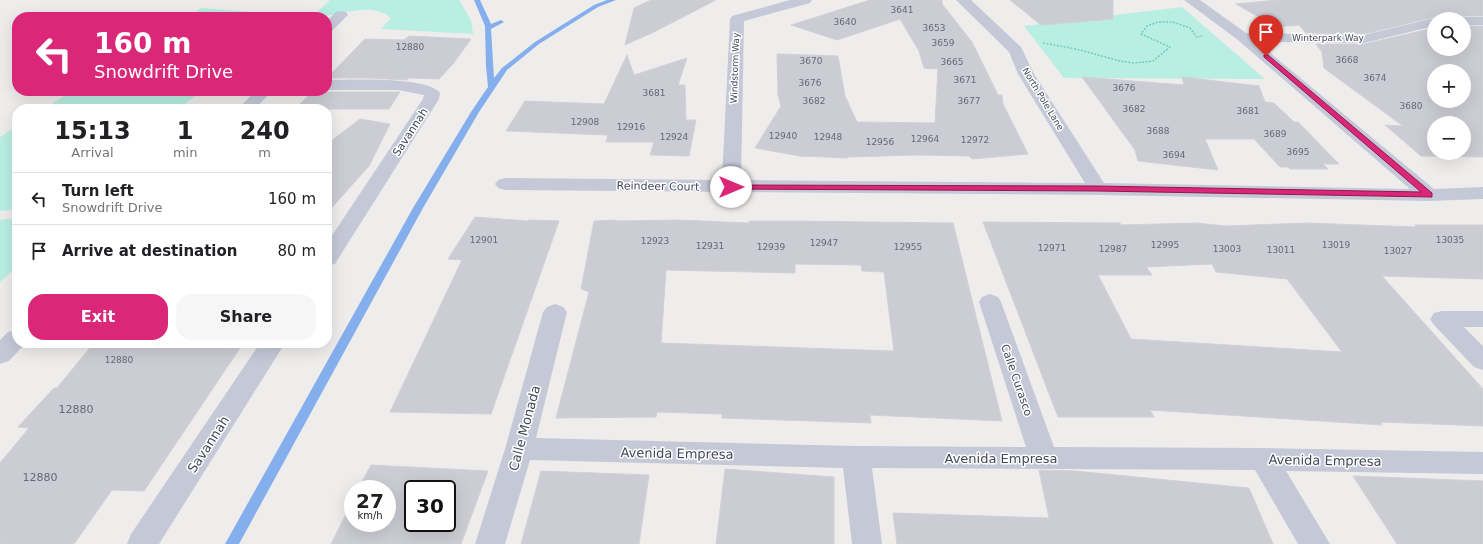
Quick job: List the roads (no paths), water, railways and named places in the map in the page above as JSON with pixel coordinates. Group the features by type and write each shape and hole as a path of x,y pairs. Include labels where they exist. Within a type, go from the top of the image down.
{"street":[{"name":"Windstorm Way","path":"731,187 737,19 805,0"},
{"name":"North Pole Lane","path":"963,0 1016,50 1026,74 1098,188"},
{"path":"1191,0 1243,37 1429,195"},
{"path":"332,23 341,15"},
{"path":"1471,21 1483,21"},
{"name":"Winterpark Way","path":"1243,37 1364,39 1427,24"},
{"name":"Savannah","path":"332,85 408,86 428,90 432,93 431,99 332,251"},
{"path":"251,104 259,96"},
{"name":"Reindeer Court","path":"505,184 731,187 1098,188 1429,195 1483,193"},
{"name":"Calle Curasco","path":"990,302 1044,458"},
{"name":"Calle Monada","path":"490,544 519,449 555,312"},
{"path":"1483,319 1442,319 1483,361"},
{"path":"0,355 12,343"},
{"name":"Savannah","path":"142,544 270,348"},
{"name":"Avenida Empresa","path":"519,449 856,457 1264,459 1483,464"},
{"path":"856,457 867,544"},
{"path":"1264,459 1314,544"}],"waterway":[{"path":"477,0 488,28"},
{"path":"492,87 504,69 537,43 596,6 613,0"},
{"path":"488,28 501,22"},
{"path":"488,28 489,66 492,87"},
{"path":"232,544 418,208 475,112 492,87"}]}
